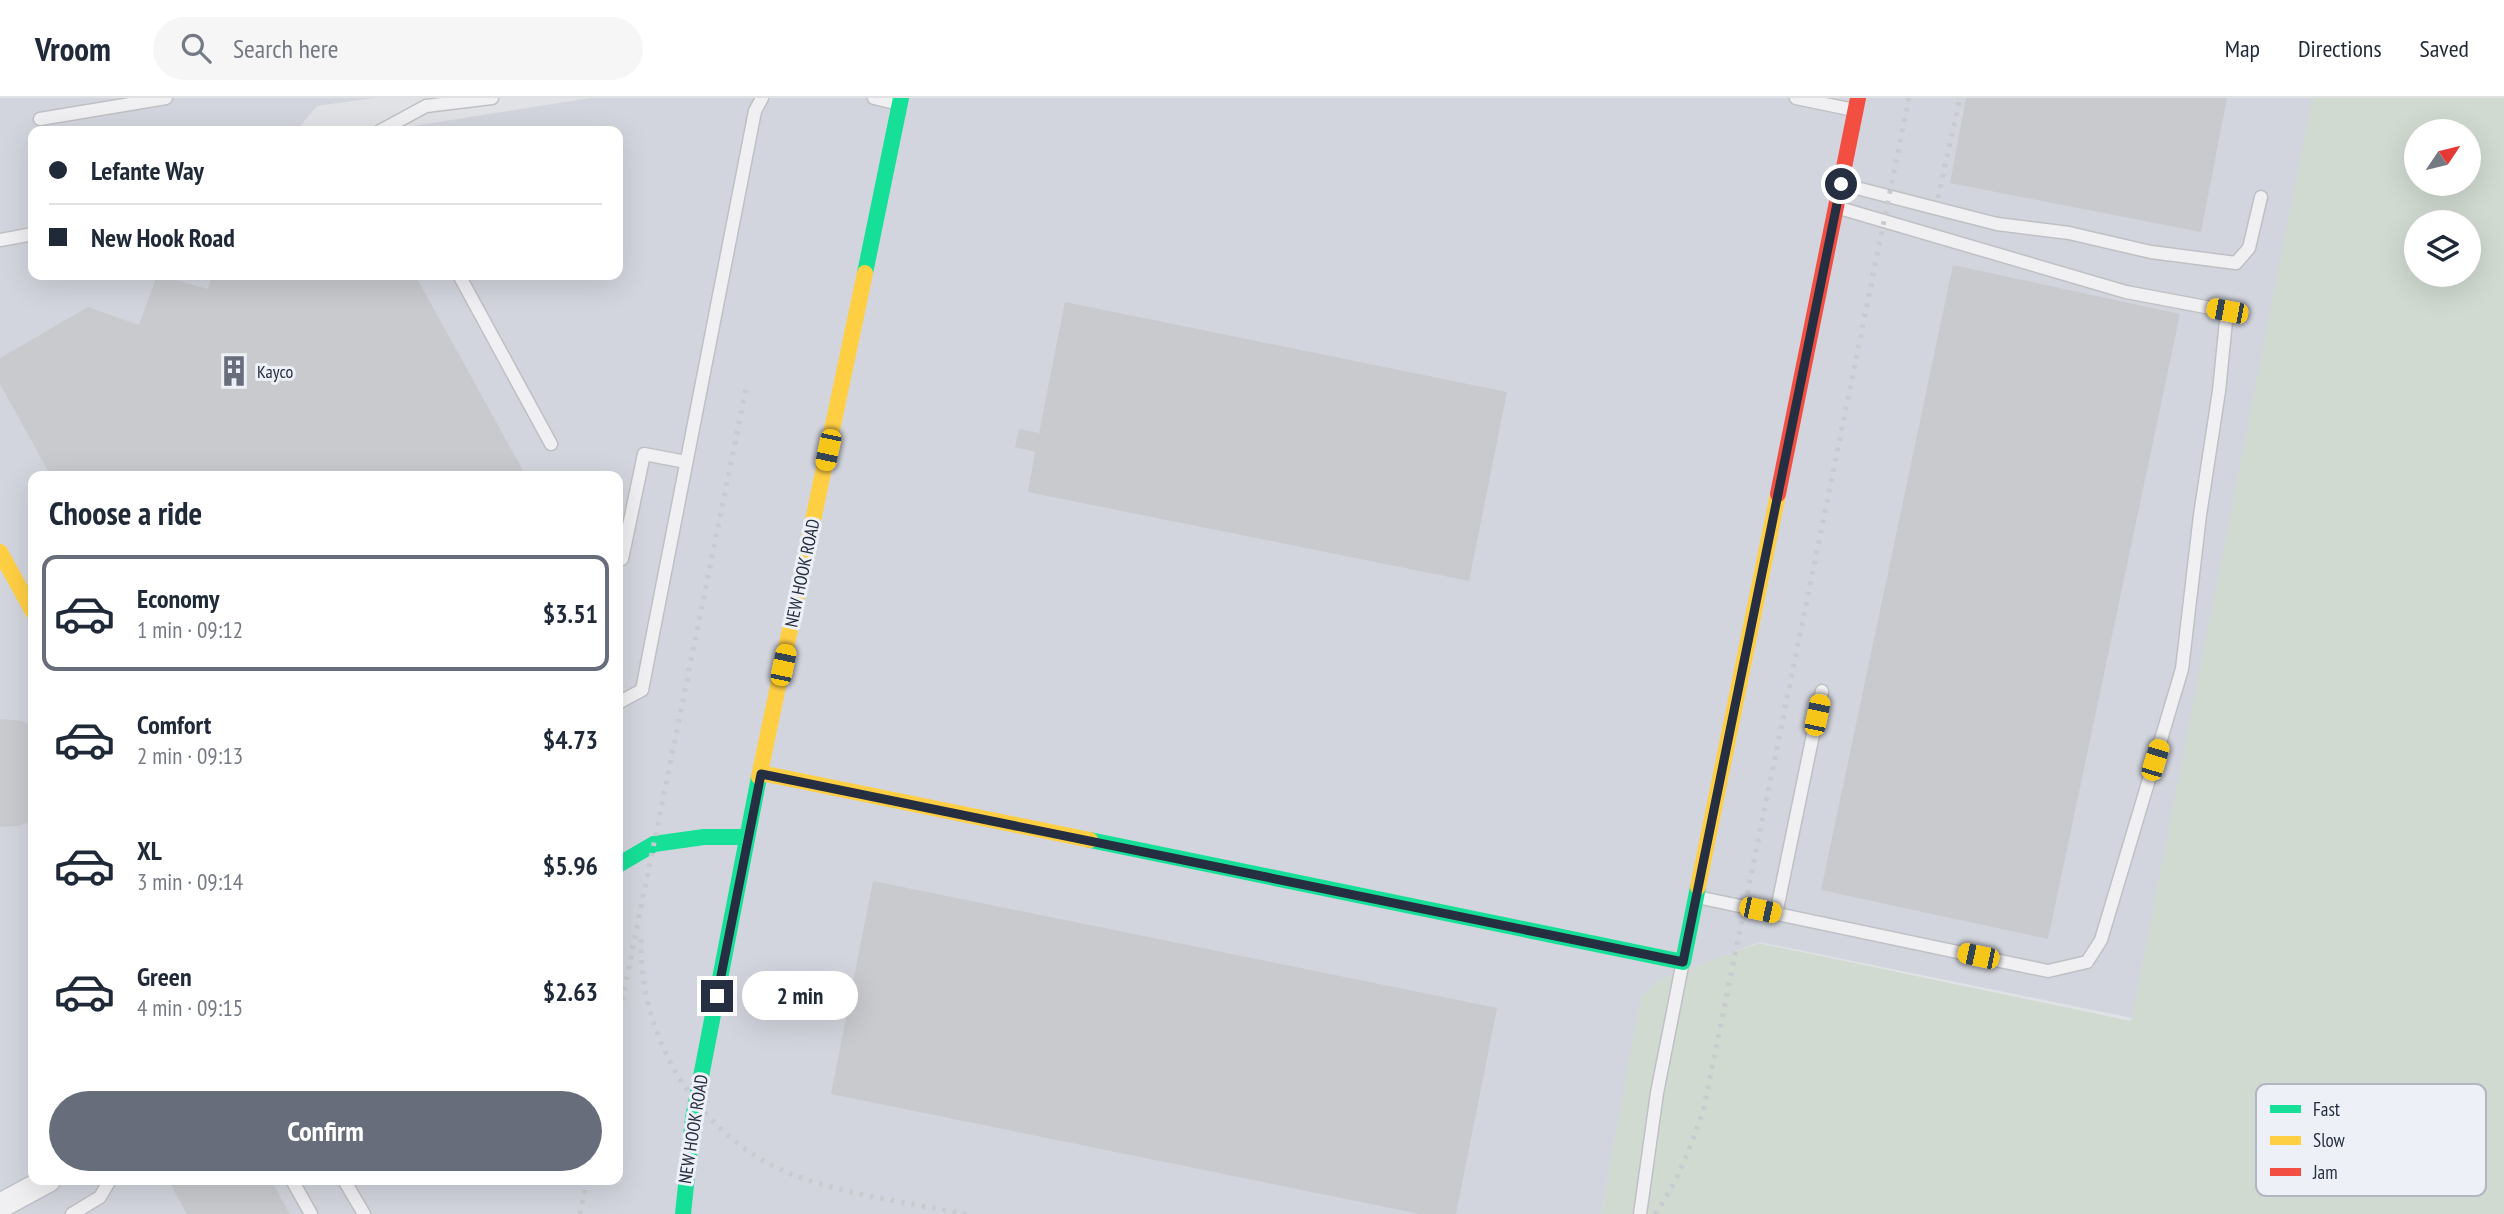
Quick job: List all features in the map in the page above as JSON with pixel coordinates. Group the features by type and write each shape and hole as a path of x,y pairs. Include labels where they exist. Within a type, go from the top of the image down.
{"street":[{"name":"NEW HOOK ROAD","path":"683,1214 693,1118 747,837 900,101"},
{"path":"761,774 1683,962 1857,104"},
{"path":"0,552 28,603"},
{"path":"623,862 654,844 704,837 747,837"},
{"path":"0,1206 39,1185"}],"lane":[{"path":"40,119 166,98"},
{"path":"389,126 426,106 492,98"},
{"path":"623,700 642,690 755,111 762,98"},
{"path":"874,98 900,101"},
{"path":"1796,98 1857,104"},
{"path":"1841,184 1997,224 2069,233 2151,252 2236,263 2249,248 2261,197"},
{"path":"1696,897 2048,971 2087,962 2101,940 2182,669 2227,311 2126,292 1836,207"},
{"path":"0,240 28,235"},
{"path":"462,280 551,444"},
{"path":"623,554 644,454 687,462"},
{"path":"1776,914 1822,691"},
{"path":"1640,1214 1657,1093 1683,962"},
{"path":"72,1214 100,1197 107,1185"},
{"path":"295,1185 311,1214"},
{"path":"347,1185 364,1214"}],"shaded area":[{"path":"0,98 374,98 317,106 300,126 28,126 28,280 623,280 623,126 414,126 590,98 2313,98 2132,1018 1759,942 1655,983 1641,998 1601,1214 0,1214"},
{"path":"2312,98 2504,98 2504,1214 1601,1214 1640,999 1658,980 1759,943 2131,1021"}],"building":[{"path":"1966,98 2227,98 2201,232 1950,183"},
{"path":"1953,265 2180,314 2048,939 1821,890"},
{"name":"Kayco","path":"155,280 175,280 208,289 211,280 418,280 523,471 48,471 0,384 0,358 88,307 139,325"},
{"path":"1065,302 1507,392 1469,581 1028,492 1035,452 1015,447 1019,429 1039,433"},
{"path":"0,719 22,721 28,724 28,823 0,827"},
{"path":"873,881 1497,1008 1456,1214 1420,1214 831,1094"},
{"path":"171,1185 274,1185 290,1214 187,1214"}],"railway":[{"path":"1655,1214 1678,1175 1704,1107 1909,98"},
{"path":"1938,198 1960,98"},
{"path":"623,996 747,384"},
{"path":"641,939 643,977 651,1014 664,1050 682,1083 705,1113 733,1139 764,1161 819,1184 966,1214"},
{"path":"580,1214 586,1185"}],"traffic: fast":[{"path":"865,273 901,98"},
{"path":"683,1214 693,1118 759,777"},
{"path":"623,862 654,844 704,837 747,837"},
{"path":"1090,840 1683,962 1698,887"}],"traffic: slow":[{"path":"759,777 865,273"},
{"path":"1698,887 1778,494"},
{"path":"0,552 28,603"},
{"path":"761,773 1090,840"}],"traffic: jam":[{"path":"1778,494 1858,98"}],"place":[{"name":"Kayco","path":"234,371"}],"route":[{"path":"717,996 761,774 1683,962 1841,184"}]}
